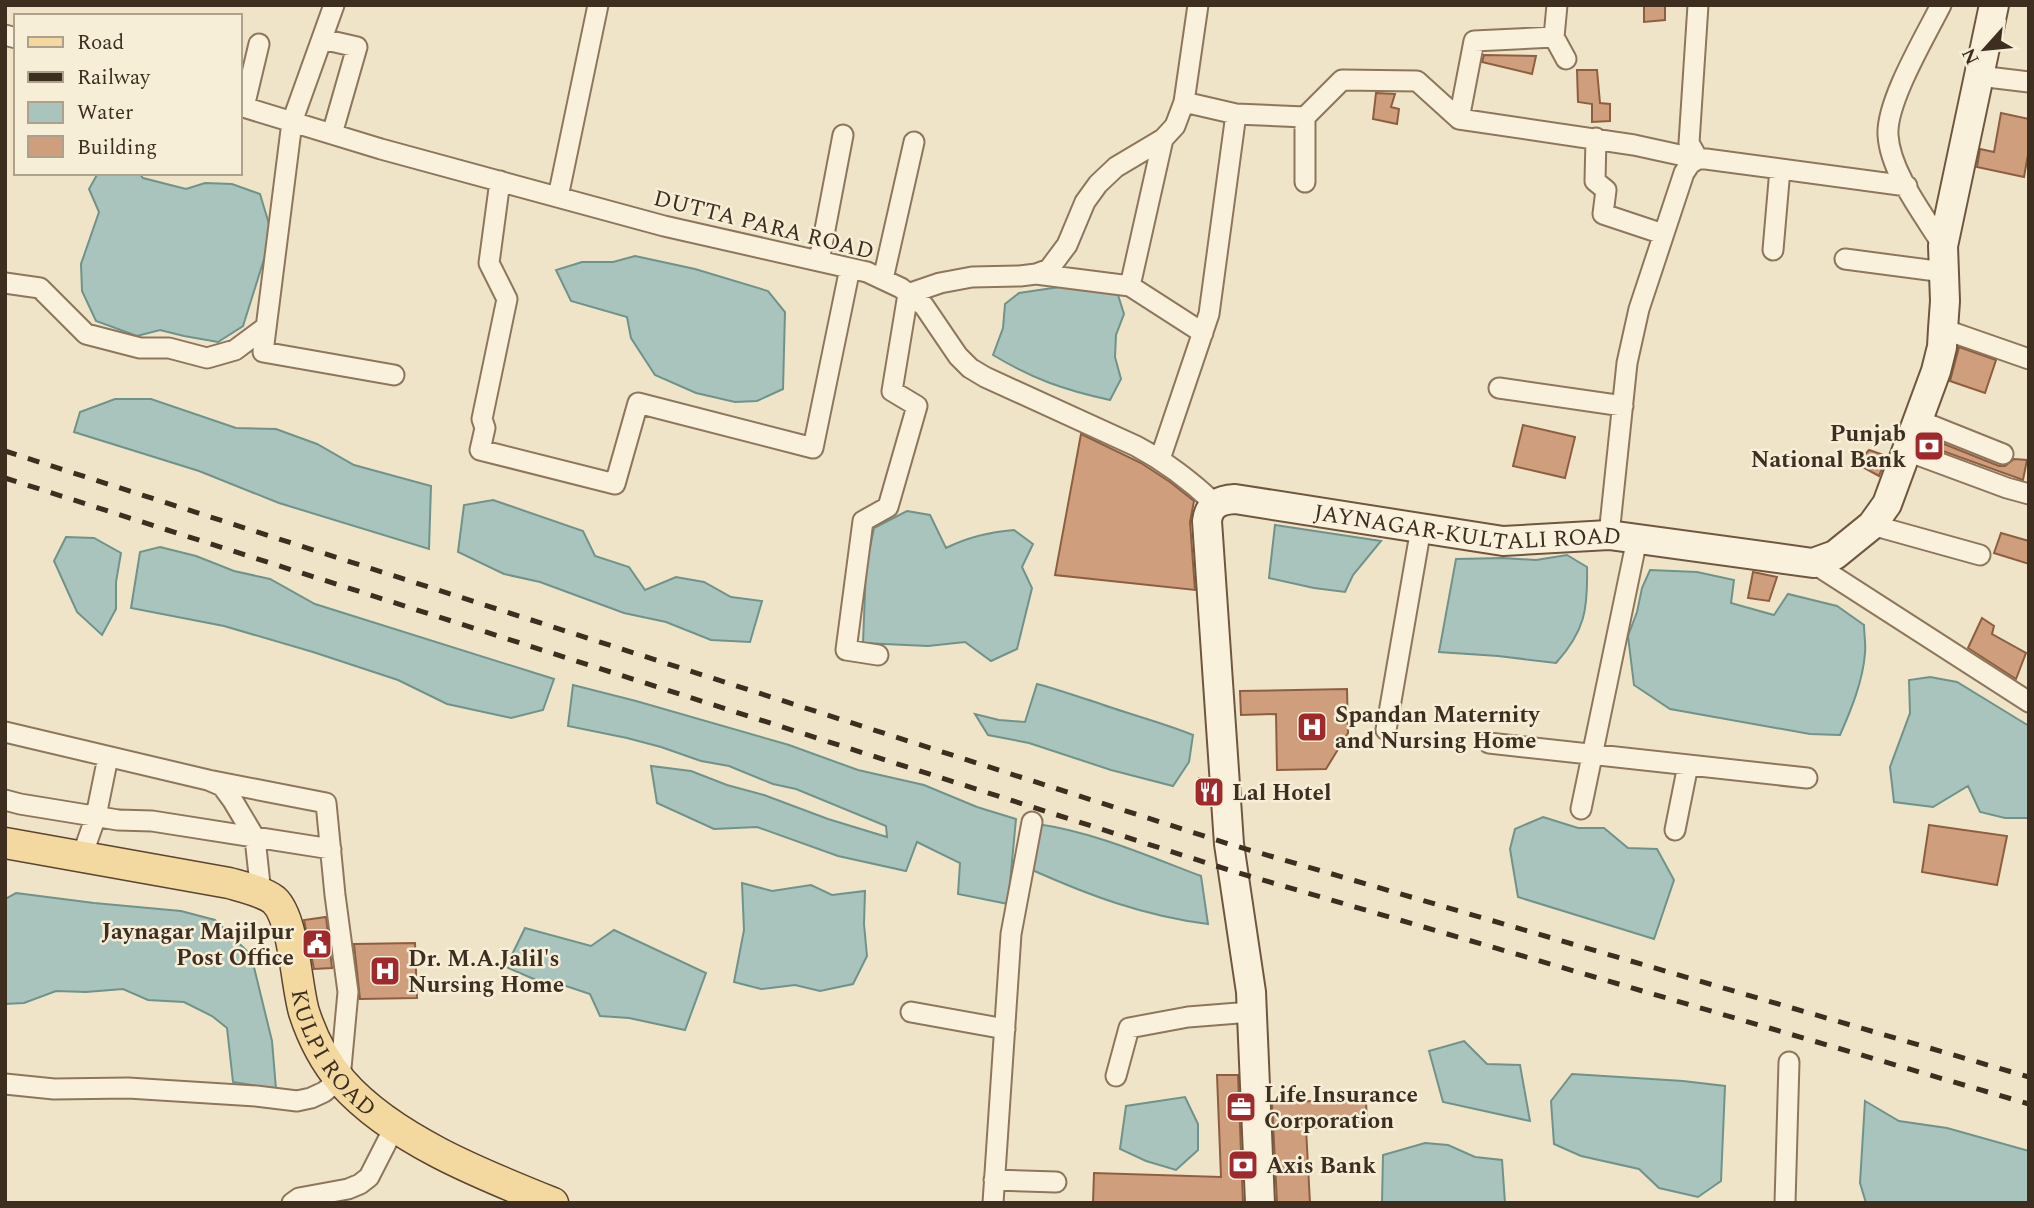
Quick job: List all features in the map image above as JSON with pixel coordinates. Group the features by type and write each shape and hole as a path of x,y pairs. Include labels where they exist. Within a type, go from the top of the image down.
{"main road":[{"path":"1813,563 1835,555 1872,525 1887,504 1936,371 1943,330 1943,259 1994,5"},
{"name":"JAYNAGAR-KULTALI ROAD","path":"1215,503 1235,499 1503,541 1609,535 1813,563"},
{"path":"1215,503 1208,511 1207,521 1228,845 1251,992 1260,1203"},
{"name":"KULPI ROAD","path":"5,843 229,883 274,900 284,914 304,1012 319,1048 340,1079 360,1101 445,1156 553,1203"}],"street":[{"path":"334,5 292,122 263,352 394,376"},
{"path":"558,197 598,5"},
{"path":"1036,274 1049,269 1060,257 1085,202 1098,184 1116,167 1163,139 1175,126 1184,102 1199,5"},
{"path":"1557,5 1554,37 1566,59"},
{"path":"1698,5 1689,143 1698,159"},
{"path":"1845,259 1943,259 1907,187 1892,153 1888,135 1889,118 1895,99 1941,5"},
{"path":"1459,119 1474,41 1554,37"},
{"path":"322,39 357,47 332,134"},
{"path":"242,107 259,44"},
{"path":"1979,76 2029,82"},
{"path":"1305,182 1305,117 1342,80 1417,81 1459,119 1596,138 1698,159 1907,187"},
{"path":"1184,102 1236,114 1305,117"},
{"name":"DUTTA PARA ROAD","path":"242,107 664,226 867,272 901,288 924,306 958,356 970,368 1160,459 1215,503"},
{"path":"1160,459 1209,314 1236,114"},
{"path":"819,261 844,135"},
{"path":"1596,138 1595,181 1606,190 1603,214 1663,234"},
{"path":"1130,286 1163,139"},
{"path":"883,279 915,142"},
{"path":"1609,535 1627,363 1639,309 1684,173 1690,163 1698,159"},
{"path":"1773,250 1780,169"},
{"path":"500,181 489,263 507,299 482,419 485,428 480,450 601,481 615,484 638,402 813,448 850,268"},
{"path":"878,655 846,650 863,521 888,507 917,406 892,391 908,294 972,276 1036,274 1130,286 1203,333"},
{"path":"5,283 40,288 86,334 140,348 169,348 206,358 234,350 266,327"},
{"path":"1943,330 2029,359"},
{"path":"1499,388 1623,406"},
{"path":"1918,419 2003,454"},
{"path":"1907,451 2029,494"},
{"path":"1872,525 1980,555"},
{"path":"1386,730 1421,528"},
{"path":"1581,809 1637,539"},
{"path":"1813,563 2029,702"},
{"path":"5,732 208,780 326,803 348,992 340,1079 324,1092 311,1098 297,1101 141,1089 54,1089 5,1084"},
{"path":"1489,743 1807,778"},
{"path":"82,856 96,816 108,757"},
{"path":"1675,830 1688,765"},
{"path":"208,780 222,786 255,838 261,894"},
{"path":"5,800 118,820 152,821 331,849"},
{"path":"993,1203 1011,934 1032,822"},
{"path":"911,1012 1005,1029"},
{"path":"1116,1076 1129,1028 1188,1017 1251,1012"},
{"path":"1785,1203 1789,1062"},
{"path":"292,1203 299,1198 348,1189 360,1184 369,1177 395,1126"},
{"path":"994,1180 1056,1182"}],"water":[{"path":"97,175 141,175 143,178 186,189 205,183 232,184 260,194 272,234 243,326 218,342 160,330 137,336 96,321 82,291 81,264 99,212 89,189"},
{"path":"635,256 695,269 768,291 785,312 783,389 757,401 735,402 696,393 655,375 631,338 627,317 571,301 556,270 582,262 613,262"},
{"path":"1073,285 1117,292 1124,314 1116,335 1115,357 1121,379 1110,400 1049,383 993,355 1003,328 1005,304 1019,293"},
{"path":"115,399 151,399 236,428 276,429 317,444 354,465 431,486 429,549 279,503 199,471 74,432 80,412"},
{"path":"493,500 583,531 595,556 629,567 645,590 676,577 704,582 731,597 762,601 750,642 711,640 666,622 624,613 540,582 504,574 458,552 464,505"},
{"path":"907,511 930,515 946,548 979,536 1014,530 1033,544 1022,567 1032,588 1017,649 991,661 965,642 928,646 863,643 866,567 874,528"},
{"path":"1275,525 1381,541 1353,575 1345,592 1314,588 1269,578"},
{"path":"66,537 94,538 121,553 116,582 116,609 102,635 77,612 54,561"},
{"path":"160,547 196,556 234,571 270,579 315,604 554,679 543,710 511,718 447,704 398,680 313,652 224,626 131,608 140,552"},
{"path":"1567,555 1587,567 1587,595 1579,630 1556,663 1439,652 1456,559 1536,560"},
{"path":"1650,570 1697,572 1734,580 1731,603 1774,615 1788,594 1837,606 1864,625 1862,674 1840,735 1810,734 1670,709 1634,685 1628,636"},
{"path":"1930,677 1957,682 2029,726 2029,818 2005,818 1980,812 1968,786 1933,807 1894,802 1890,767 1910,713 1909,680"},
{"path":"1037,684 1193,735 1189,762 1173,786 1111,770 1029,743 988,735 975,714 999,720 1025,722"},
{"path":"573,685 789,745 858,770 924,785 977,807 1016,819 1008,904 958,894 960,863 917,842 906,871 838,856 757,827 714,829 657,803 651,766 691,771 887,837 886,826 796,789 661,747 568,726"},
{"path":"1543,817 1578,828 1604,828 1628,848 1657,849 1674,880 1654,939 1518,897 1510,849 1515,829"},
{"path":"1037,824 1100,839 1201,876 1208,924 1161,916 1117,903 1030,869"},
{"path":"742,883 772,891 811,885 832,895 865,891 867,956 853,984 820,991 795,985 761,989 734,982 744,930"},
{"path":"16,893 181,911 215,920 251,955 272,1041 276,1089 233,1082 227,1028 212,1016 184,1002 148,1000 123,989 56,991 24,1003 5,1004 5,899"},
{"path":"525,928 591,946 614,930 706,973 685,1030 629,1018 600,1016 590,994 536,980 506,967"},
{"path":"1464,1041 1487,1064 1520,1065 1530,1121 1443,1102 1429,1051"},
{"path":"1572,1074 1725,1086 1721,1181 1698,1197 1659,1188 1639,1169 1581,1156 1554,1144 1551,1101"},
{"path":"1185,1097 1198,1124 1198,1150 1176,1170 1146,1161 1120,1149 1126,1106"},
{"path":"1865,1101 1899,1121 1947,1128 2029,1151 2029,1203 1866,1203 1860,1183"},
{"path":"1425,1143 1448,1145 1475,1157 1502,1160 1505,1203 1382,1203 1383,1155"}],"building":[{"path":"1644,5 1665,5 1665,20 1644,22"},
{"path":"1484,55 1536,56 1532,74 1482,62"},
{"path":"1577,70 1597,70 1600,103 1610,104 1610,121 1592,122 1592,104 1578,102"},
{"path":"1376,93 1395,94 1391,107 1399,109 1397,124 1373,119"},
{"path":"2001,113 2029,119 2029,149 2024,177 1977,167 1980,149 1994,152"},
{"path":"1959,347 1996,360 1985,393 1950,381"},
{"path":"1523,425 1575,437 1565,478 1513,466"},
{"path":"1081,434 1141,463 1194,501 1190,522 1195,590 1055,575"},
{"path":"1929,438 1999,466 2005,466 2014,459 2027,460 2023,480 1926,445"},
{"path":"1869,450 1887,456 1879,476 1857,464"},
{"path":"2001,533 2029,541 2029,564 1994,553"},
{"path":"1753,572 1777,577 1769,601 1748,598"},
{"path":"1982,618 1994,626 1992,634 2026,653 2016,679 1968,648"},
{"name":"Spandan Maternity and Nursing Home","path":"1347,689 1348,733 1326,769 1277,770 1276,714 1241,715 1240,691"},
{"path":"1199,778 1208,779 1210,805 1199,803"},
{"path":"1929,825 2007,836 1997,885 1922,872"},
{"path":"326,917 332,968 314,969 304,920"},
{"name":"Dr. M.A.Jalil's Nursing Home","path":"415,943 417,998 360,999 354,944"},
{"path":"1217,1075 1238,1075 1243,1203 1093,1203 1094,1173 1221,1177"},
{"path":"1366,1100 1367,1127 1306,1128 1310,1203 1277,1203 1272,1102"}],"railway":[{"path":"5,451 1229,844 2029,1077"},
{"path":"5,478 1232,871 2029,1104"}],"place":[{"name":"Punjab National Bank","path":"1929,446"},
{"name":"Spandan Maternity and Nursing Home","path":"1312,727"},
{"name":"Lal Hotel","path":"1209,792"},
{"name":"Jaynagar Majilpur Post Office","path":"317,944"},
{"name":"Dr. M.A.Jalil's Nursing Home","path":"385,971"},
{"name":"Life Insurance Corporation","path":"1241,1107"},
{"name":"Axis Bank","path":"1243,1165"}]}
